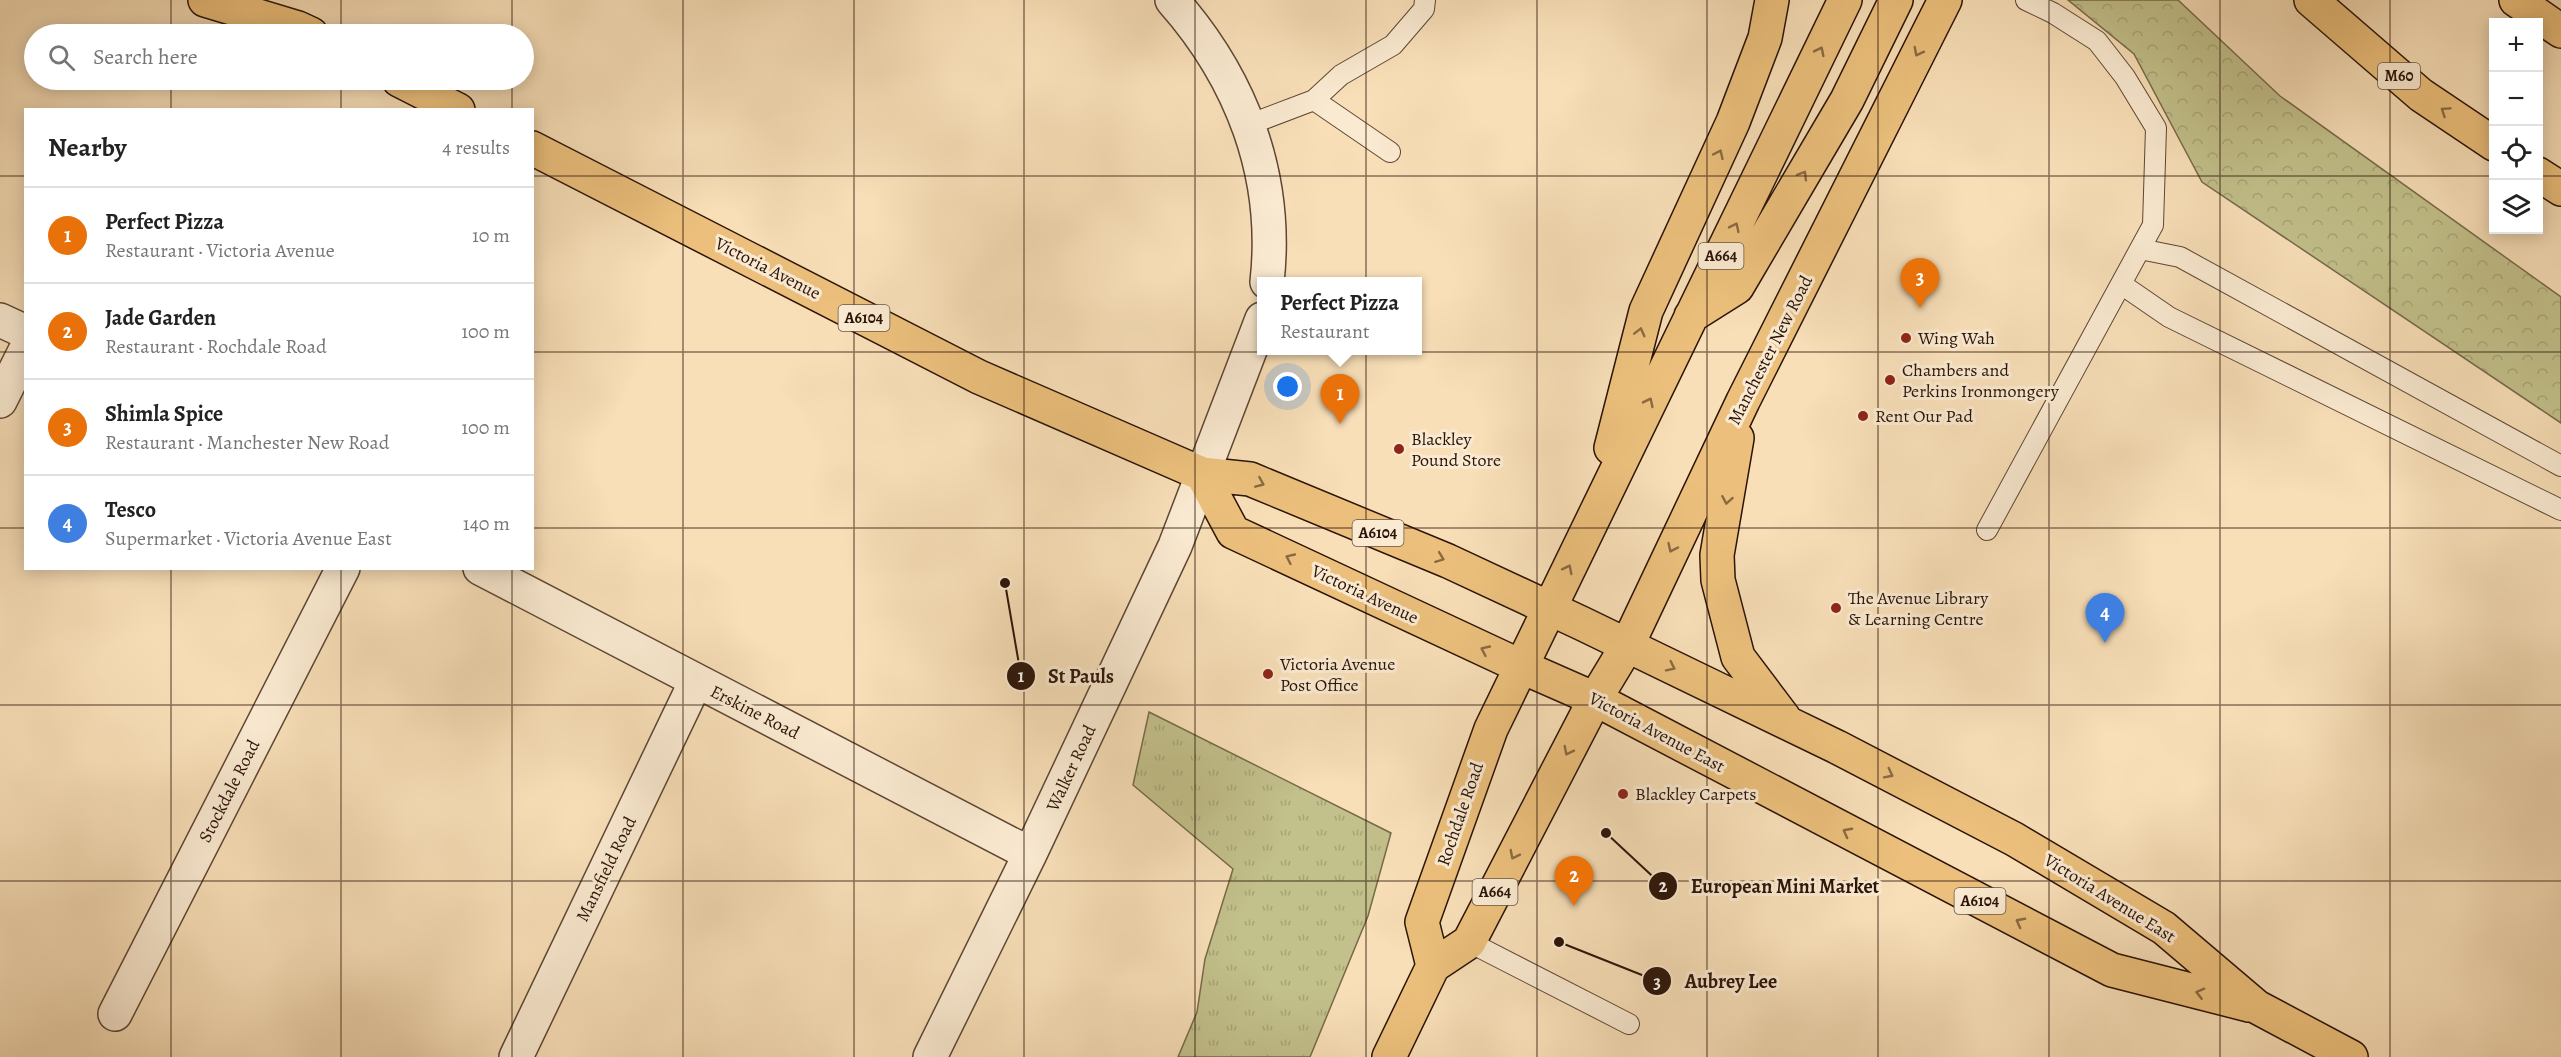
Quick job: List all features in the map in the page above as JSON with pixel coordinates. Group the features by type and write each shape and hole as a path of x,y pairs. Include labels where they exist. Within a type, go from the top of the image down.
{"main road":[{"path":"206,0 285,24"},
{"path":"1596,511 1646,311 1733,122 1765,39 1772,0"},
{"name":"A664","path":"1520,666 1845,0"},
{"path":"1691,316 1737,287 1847,100 1896,0"},
{"name":"Manchester New Road","path":"1595,699 1627,646 1743,401 1945,0"},
{"name":"M60","path":"2311,0 2421,95 2489,141"},
{"path":"2516,0 2561,31"},
{"path":"419,90 454,108"},
{"name":"Victoria Avenue","path":"534,149 979,376 1202,474 1250,479 1448,561 1581,623"},
{"path":"2543,177 2561,189"},
{"path":"1743,401 1718,555 1718,580 1738,657 1788,724"},
{"name":"Victoria Avenue","path":"1202,474 1233,532 1558,682"},
{"name":"Victoria Avenue East","path":"1581,623 1837,747 2014,839 2164,928 2257,1007"},
{"name":"Rochdale Road","path":"1433,966 1422,922 1491,729 1520,666"},
{"name":"Victoria Avenue East","path":"1558,682 1595,699 2112,970 2257,1007"},
{"name":"A664","path":"1433,966 1469,942 1595,699"},
{"path":"1389,1057 1433,966"},
{"name":"A6104","path":"2257,1007 2351,1057"}],"street":[{"path":"1172,0 1217,59 1242,106 1261,165 1267,219 1267,277"},
{"path":"0,320 24,331"},
{"name":"Walker Road","path":"930,1057 1030,854 1175,546 1257,332"},
{"path":"0,401 24,353"},
{"name":"Stockdale Road","path":"115,1014 342,570"},
{"name":"Erskine Road","path":"484,570 1030,854"},
{"name":"Mansfield Road","path":"516,1057 696,681"}],"lane":[{"path":"1248,125 1314,100 1341,75 1393,45 1424,9 1425,0"},
{"path":"1987,530 2153,225 2156,128 2125,77 2097,41 2053,13 2026,0"},
{"path":"1314,100 1390,152"},
{"path":"2140,249 2180,257 2561,466"},
{"path":"2121,284 2169,316 2561,510"},
{"path":"1469,942 1629,1024"}],"green space":[{"path":"2068,0 2178,0 2280,96 2561,297 2561,423 2202,182 2134,54"},
{"path":"1149,712 1391,833 1368,916 1310,1057 1178,1057 1197,1012 1205,959 1233,869 1133,785"}],"place":[{"name":"Shimla Spice","path":"1920,308"},
{"name":"Wing Wah","path":"1906,338"},
{"name":"Chambers and Perkins Ironmongery","path":"1890,380"},
{"name":"Rent Our Pad","path":"1863,416"},
{"name":"Perfect Pizza","path":"1340,424"},
{"name":"Blackley Pound Store","path":"1399,449"},
{"name":"St Pauls","path":"1005,583"},
{"name":"The Avenue Library & Learning Centre","path":"1836,608"},
{"name":"Tesco","path":"2105,643"},
{"name":"Victoria Avenue Post Office","path":"1268,674"},
{"name":"Blackley Carpets","path":"1623,794"},
{"name":"European Mini Market","path":"1606,833"},
{"name":"Jade Garden","path":"1574,906"},
{"name":"Aubrey Lee","path":"1559,942"}]}
